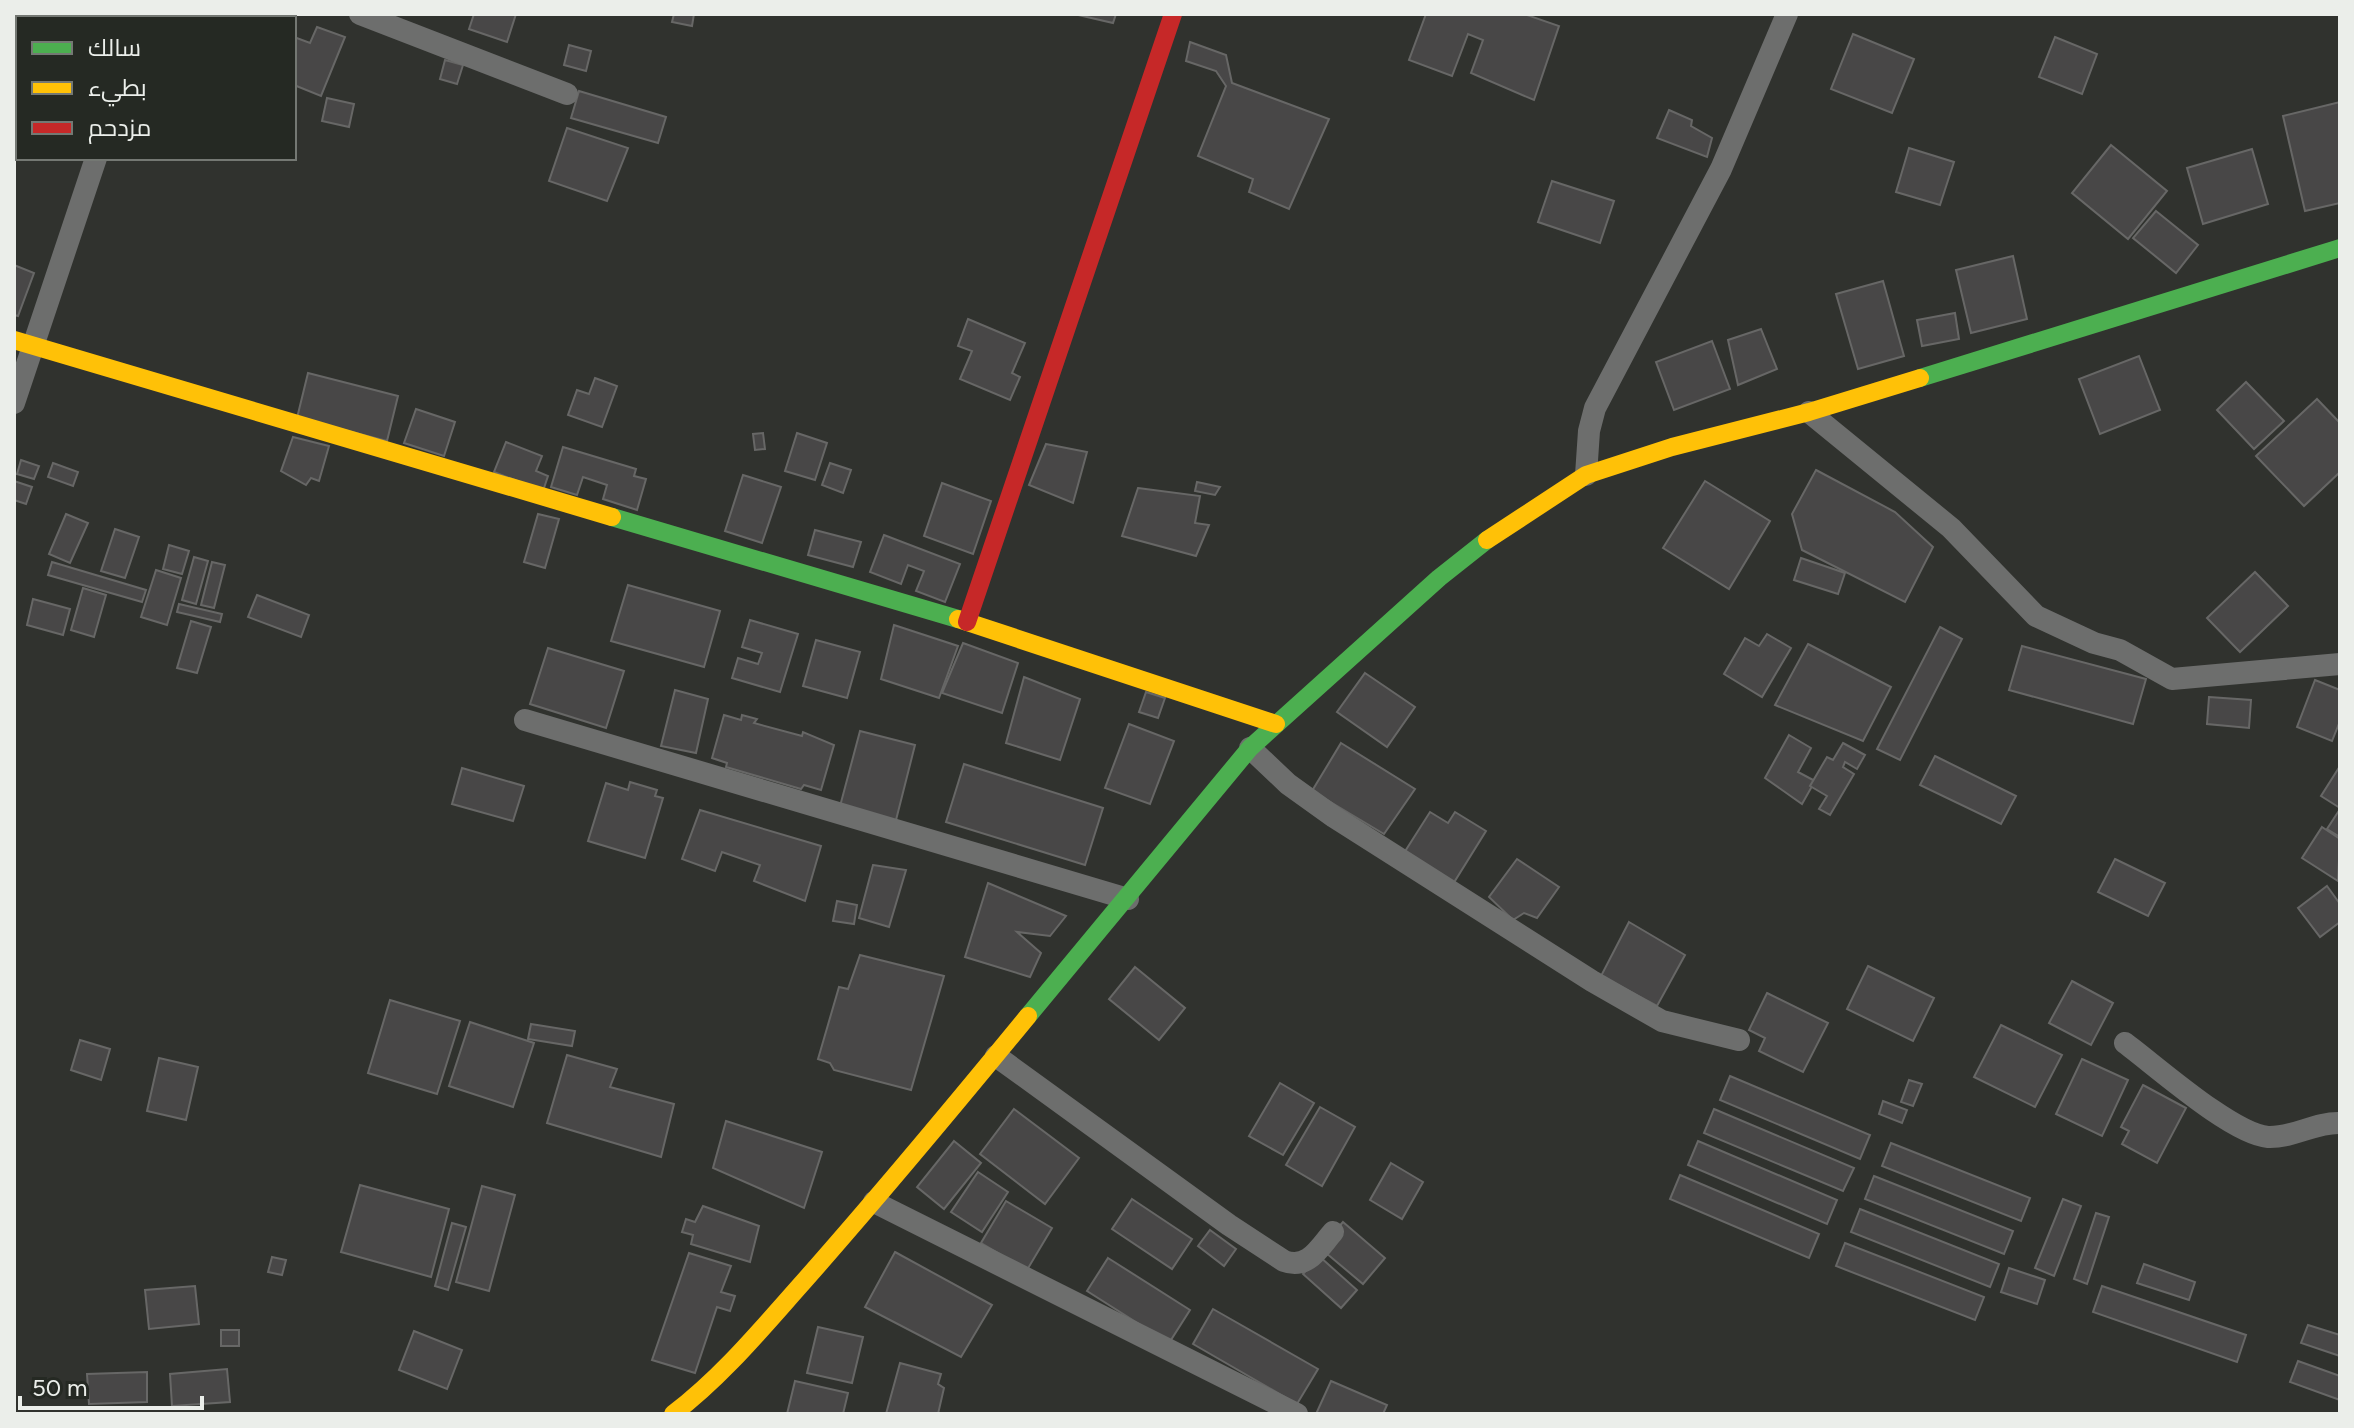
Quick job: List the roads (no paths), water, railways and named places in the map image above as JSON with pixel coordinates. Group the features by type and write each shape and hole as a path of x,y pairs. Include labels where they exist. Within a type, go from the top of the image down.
{"street":[{"path":"360,14 567,94"},
{"path":"967,622 1173,14"},
{"path":"1586,475 1589,431 1595,408 1721,169 1787,14"},
{"path":"14,403 23,343 95,160"},
{"path":"673,1414 703,1391 736,1357 874,1202 1250,748 1439,578 1487,540 1586,475 1672,447 1809,412 2340,248"},
{"path":"23,343 967,622 1276,724"},
{"path":"1809,412 1951,528 2036,616 2094,643 2120,650 2172,679 2340,664"},
{"path":"525,720 1128,899"},
{"path":"1250,748 1288,784 1334,817 1592,981 1662,1021 1739,1040"},
{"path":"2125,1043 2190,1093 2237,1125 2263,1137 2282,1137 2329,1123 2340,1123"},
{"path":"996,1056 1229,1225 1284,1261 1293,1264 1310,1259 1333,1232"},
{"path":"874,1202 1297,1414"}]}
